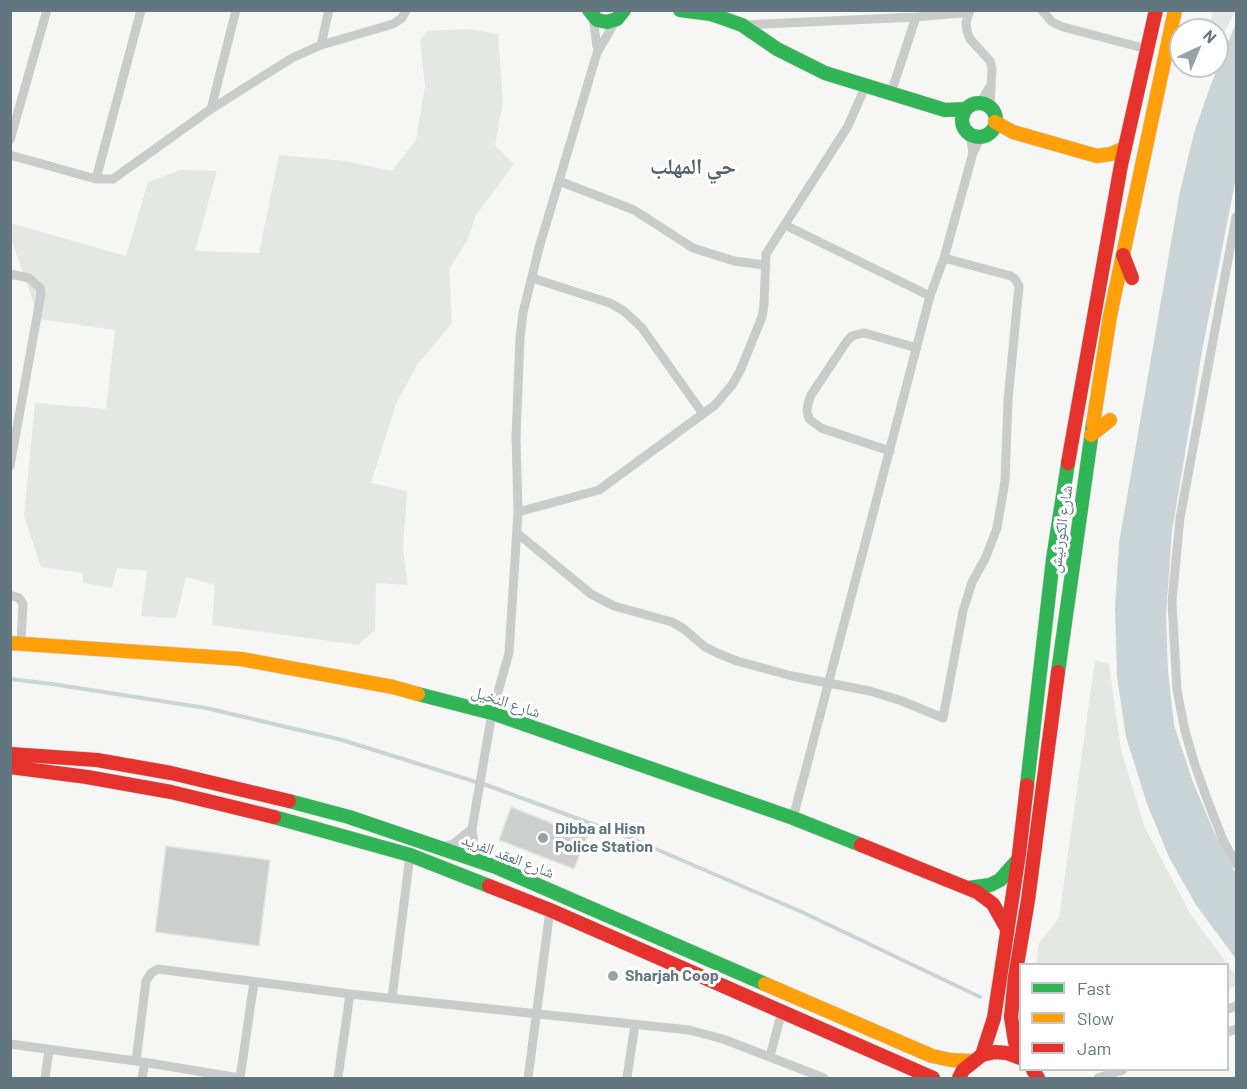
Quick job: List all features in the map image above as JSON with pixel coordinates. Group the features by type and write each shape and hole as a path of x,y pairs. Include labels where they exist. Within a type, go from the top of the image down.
{"main road":[{"path":"680,10 711,12 742,25 777,49 825,73 945,110 980,130 1013,132 1096,156 1111,154 1125,148"},
{"name":"شارع الكورنيش","path":"959,1078 963,1070 977,1058 994,1018 1019,854 1053,559 1080,388 1118,180 1156,10"},
{"name":"شارع الكورنيش","path":"1019,1054 1011,1017 1015,977 1028,900 1048,735 1091,435 1110,316 1175,10"},
{"path":"590,13 607,22 623,14"},
{"path":"1149,44 1156,37 1161,41 1161,70"},
{"path":"974,103 985,105 993,111 980,130 963,115 965,110 974,103"},
{"path":"945,110 965,110"},
{"path":"1096,156 1118,180"},
{"path":"1123,254 1132,278"},
{"path":"1091,435 1110,420"},
{"name":"شارع النخيل","path":"16,643 241,659 393,687 492,713 793,818 968,888 993,904 1008,930"},
{"name":"شارع العقد الفريد","path":"10,754 97,760 255,792 349,817 496,867 932,1056 951,1060 977,1058 994,1052 1019,1057"},
{"path":"10,767 87,777 171,792 251,811 410,855 550,910 933,1078"},
{"path":"968,888 979,888 1000,880 1015,864 1019,854"},
{"path":"1015,977 1019,1003"}],"street":[{"path":"10,140 47,10"},
{"path":"96,179 141,10"},
{"path":"211,109 236,10"},
{"path":"321,45 329,10"},
{"path":"10,155 96,179 113,179 211,109 292,58 321,45 393,24 402,18 406,10"},
{"path":"1042,10 1052,22 1063,27 1149,44"},
{"path":"742,25 901,14 916,17 966,12 970,39 990,61 992,68 985,105"},
{"path":"590,13 597,53"},
{"path":"496,867 484,858 474,845 472,830 492,713 509,653 518,512 516,437 520,338 532,278 597,53 601,43 623,14"},
{"path":"891,93 916,17"},
{"path":"518,512 599,490 715,405 732,386 762,316 766,254 848,126 866,85"},
{"path":"793,818 930,297 944,258 980,130"},
{"path":"559,181 634,210 693,248 734,261 765,265"},
{"path":"1236,217 1180,518 1172,602 1177,690 1185,731 1207,799 1223,840 1236,864"},
{"path":"785,225 930,297"},
{"path":"517,533 576,583 603,601 672,622 705,647 737,661 870,692 902,701 943,718 963,611 972,582 986,559 997,528 1005,481 1008,399 1018,283 1011,276 944,258"},
{"path":"10,274 29,278 40,288 41,294 10,466"},
{"path":"532,278 610,303 624,311 642,328 703,414"},
{"path":"890,452 821,428 809,419 808,404 852,336 863,333 917,348"},
{"path":"10,595 19,598 23,604 16,643"},
{"path":"433,845 444,847 453,844 472,830"},
{"path":"392,998 410,855"},
{"path":"528,1078 550,910"},
{"path":"142,1078 140,1062 146,981 151,973 162,969 350,994 701,1033 770,1056 824,1078"},
{"path":"10,1044 240,1078 254,982"},
{"path":"338,1078 350,994"},
{"path":"770,1056 782,1011"},
{"path":"627,1078 634,1024"},
{"path":"45,1078 49,1050"},
{"path":"1098,1078 1120,1071"}],"shaded area":[{"path":"1213,11 1235,11 1229,23 1229,18 1211,18"},
{"path":"1236,23 1236,177 1201,357 1172,531 1166,616 1168,671 1174,725 1193,782 1214,832 1236,874 1236,959 1196,905 1169,857 1147,804 1126,737 1117,677 1115,608 1119,543 1180,191 1194,133 1213,78 1229,78 1229,40"},
{"path":"470,29 498,34 503,102 495,145 514,164 476,215 467,241 449,269 452,323 417,365 396,404 371,483 407,491 403,550 408,585 376,583 375,630 358,645 212,625 215,585 186,577 176,618 141,616 147,571 117,568 112,588 83,583 83,573 41,567 24,516 35,403 106,409 115,330 39,319 11,238 10,223 126,256 148,182 181,170 217,171 195,251 259,253 279,155 345,161 392,171 416,140 425,86 420,41 427,31"},
{"path":"1095,660 1109,664 1121,750 1145,828 1191,915 1226,963 1036,963 1039,943 1059,918"},
{"path":"1229,966 1236,976 1236,986 1229,989"}],"building":[{"name":"Dibba al Hisn Police Station","path":"511,807 587,837 574,869 499,840"},
{"path":"166,846 270,860 259,946 155,932"}],"waterway":[{"path":"10,679 206,708 342,740 489,786 628,837 802,912 980,997"}],"traffic: fast":[{"path":"589,10 597,20 607,22 617,19 624,10"},
{"path":"680,10 711,14 742,25 777,49 825,73 945,110 965,109"},
{"path":"979,103 991,108 996,120 991,132 979,137 967,132 962,120 967,108 979,103"},
{"path":"1058,672 1093,424"},
{"path":"1027,785 1053,559 1068,463"},
{"path":"418,694 492,713 793,818 861,845"},
{"path":"289,801 349,817 496,867 765,984"},
{"path":"274,817 410,855 489,886"},
{"path":"968,888 990,885 1000,880 1016,862"}],"traffic: slow":[{"path":"1093,424 1110,316 1175,10"},
{"path":"995,122 1013,132 1097,156 1111,154 1125,148"},
{"path":"1091,435 1110,420"},
{"path":"10,643 241,659 393,687 418,694"},
{"path":"765,984 932,1056 972,1061"}],"traffic: jam":[{"path":"1068,463 1121,165 1156,10"},
{"path":"1123,255 1132,278"},
{"path":"1019,1053 1011,1017 1015,977 1028,900 1058,672"},
{"path":"10,754 97,760 171,773 289,801"},
{"path":"10,767 87,777 171,792 274,817"},
{"path":"982,1055 994,1018 1027,785"},
{"path":"861,845 977,892 993,904 1007,929"},
{"path":"489,886 550,910 933,1078"},
{"path":"959,1078 963,1070 982,1055 995,1052 1019,1058"},
{"path":"1034,1071 1038,1078"}],"place":[{"name":"Dibba al Hisn Police Station","path":"543,838"},
{"name":"Sharjah Coop","path":"613,976"}],"district":[{"name":"حي المهلب","path":"693,167"}]}
